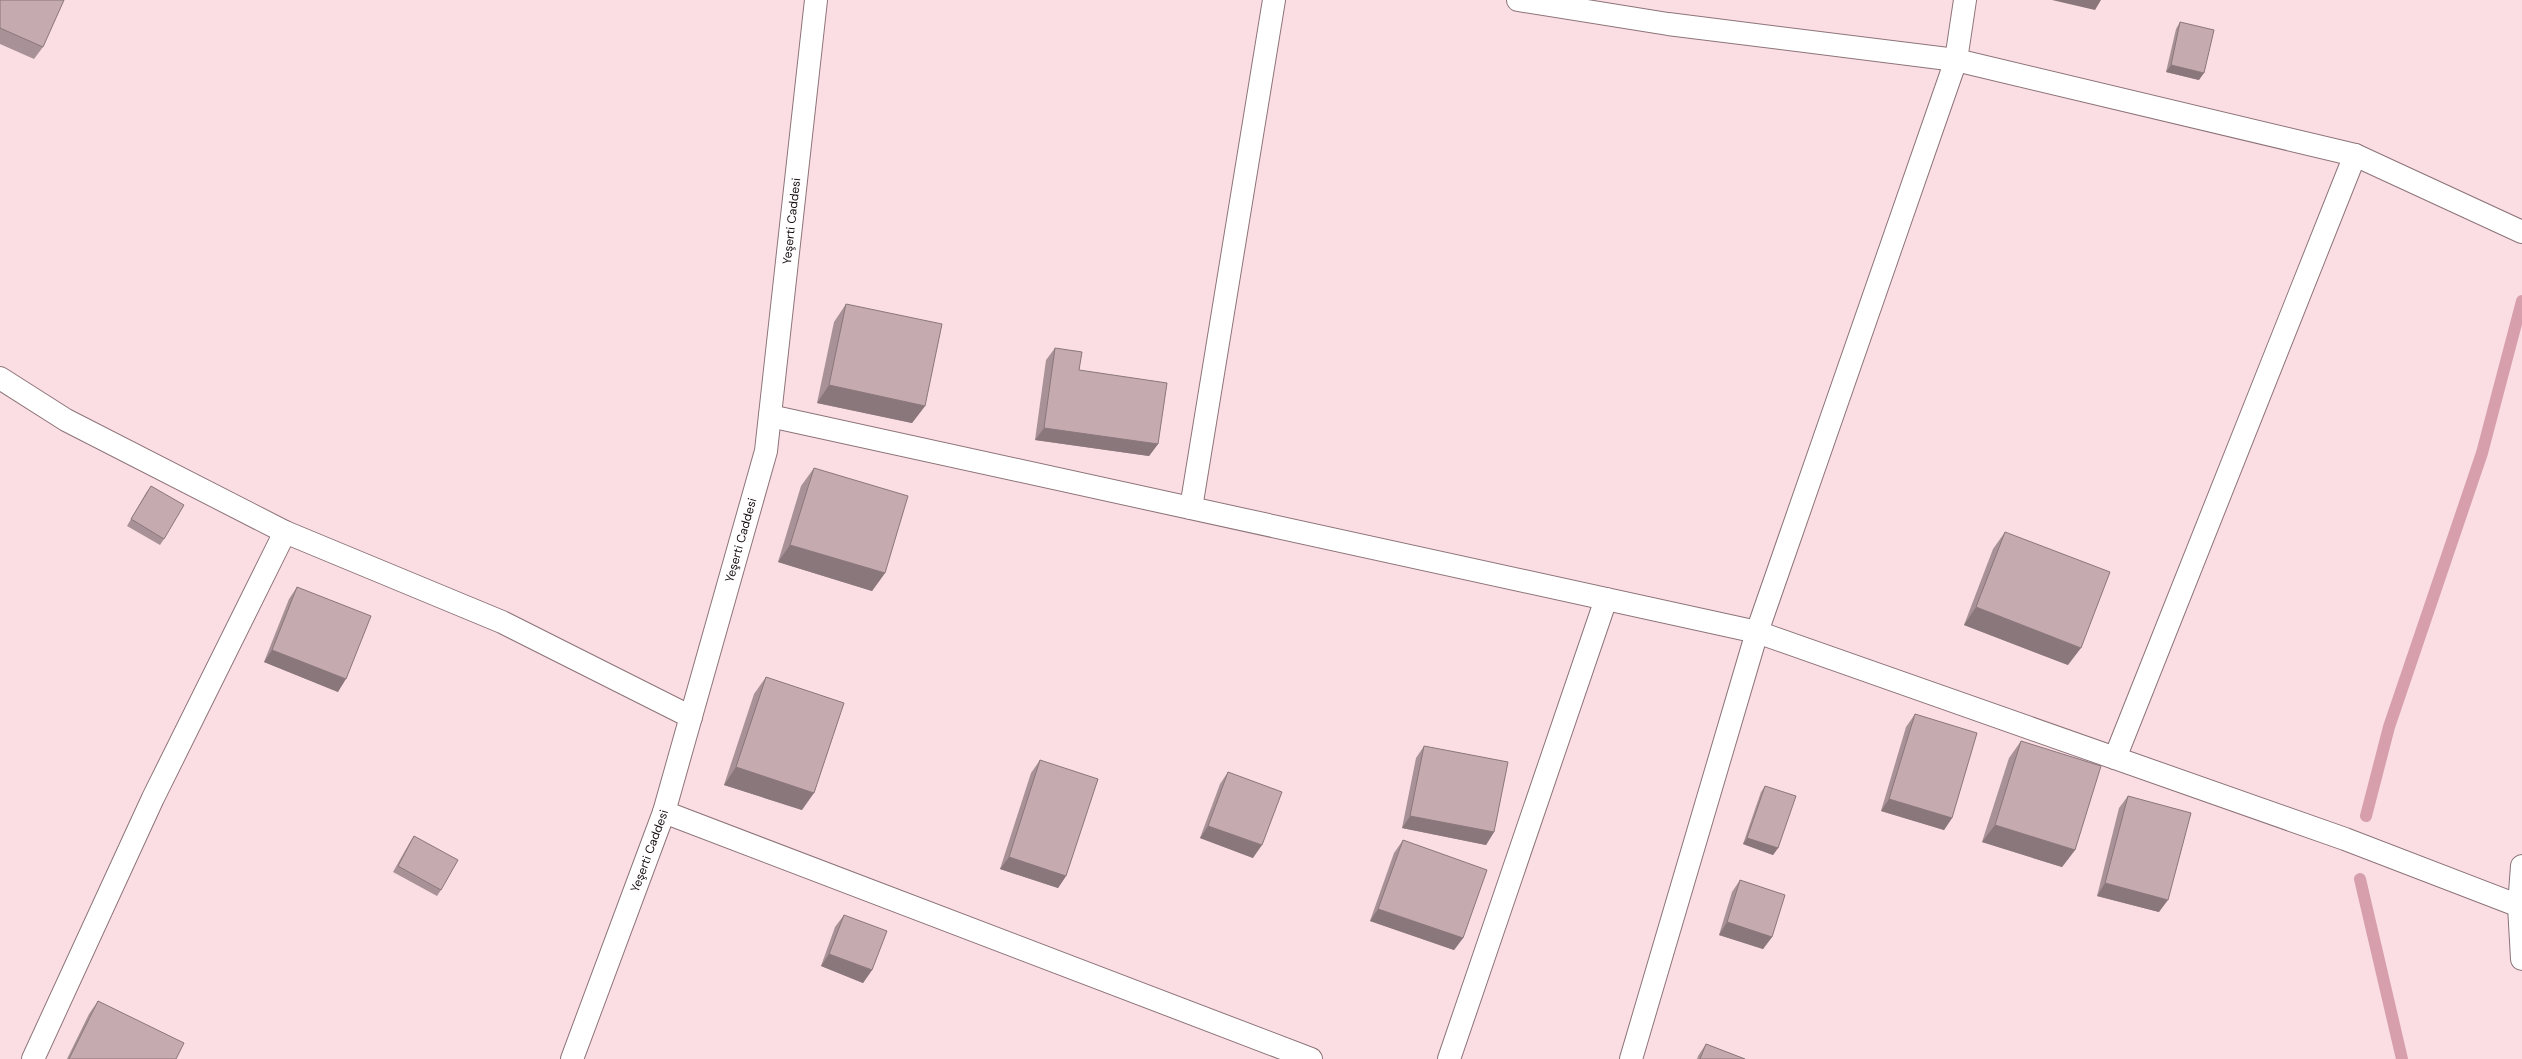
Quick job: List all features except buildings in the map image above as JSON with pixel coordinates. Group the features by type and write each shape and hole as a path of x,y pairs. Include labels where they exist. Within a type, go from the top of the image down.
{"street":[{"name":"Yeşerti Caddesi","path":"572,1059 664,812 766,450 816,0"},
{"path":"1191,508 1274,0"},
{"path":"1518,0 1668,24 1956,60 2355,155 2522,232"},
{"path":"1631,1059 1757,632 1956,60 1965,0"},
{"path":"2114,758 2355,155"},
{"path":"0,378 66,420 285,532 502,622 691,717"},
{"path":"770,416 1757,632 2345,839 2520,907"},
{"path":"32,1059 153,798 285,532"},
{"path":"1449,1059 1606,599"},
{"path":"664,812 1311,1059"},
{"path":"2522,866 2520,907 2522,959"}],"waterway":[{"path":"2366,816 2389,727 2482,453 2522,301"},
{"path":"2360,879 2402,1059"}]}
